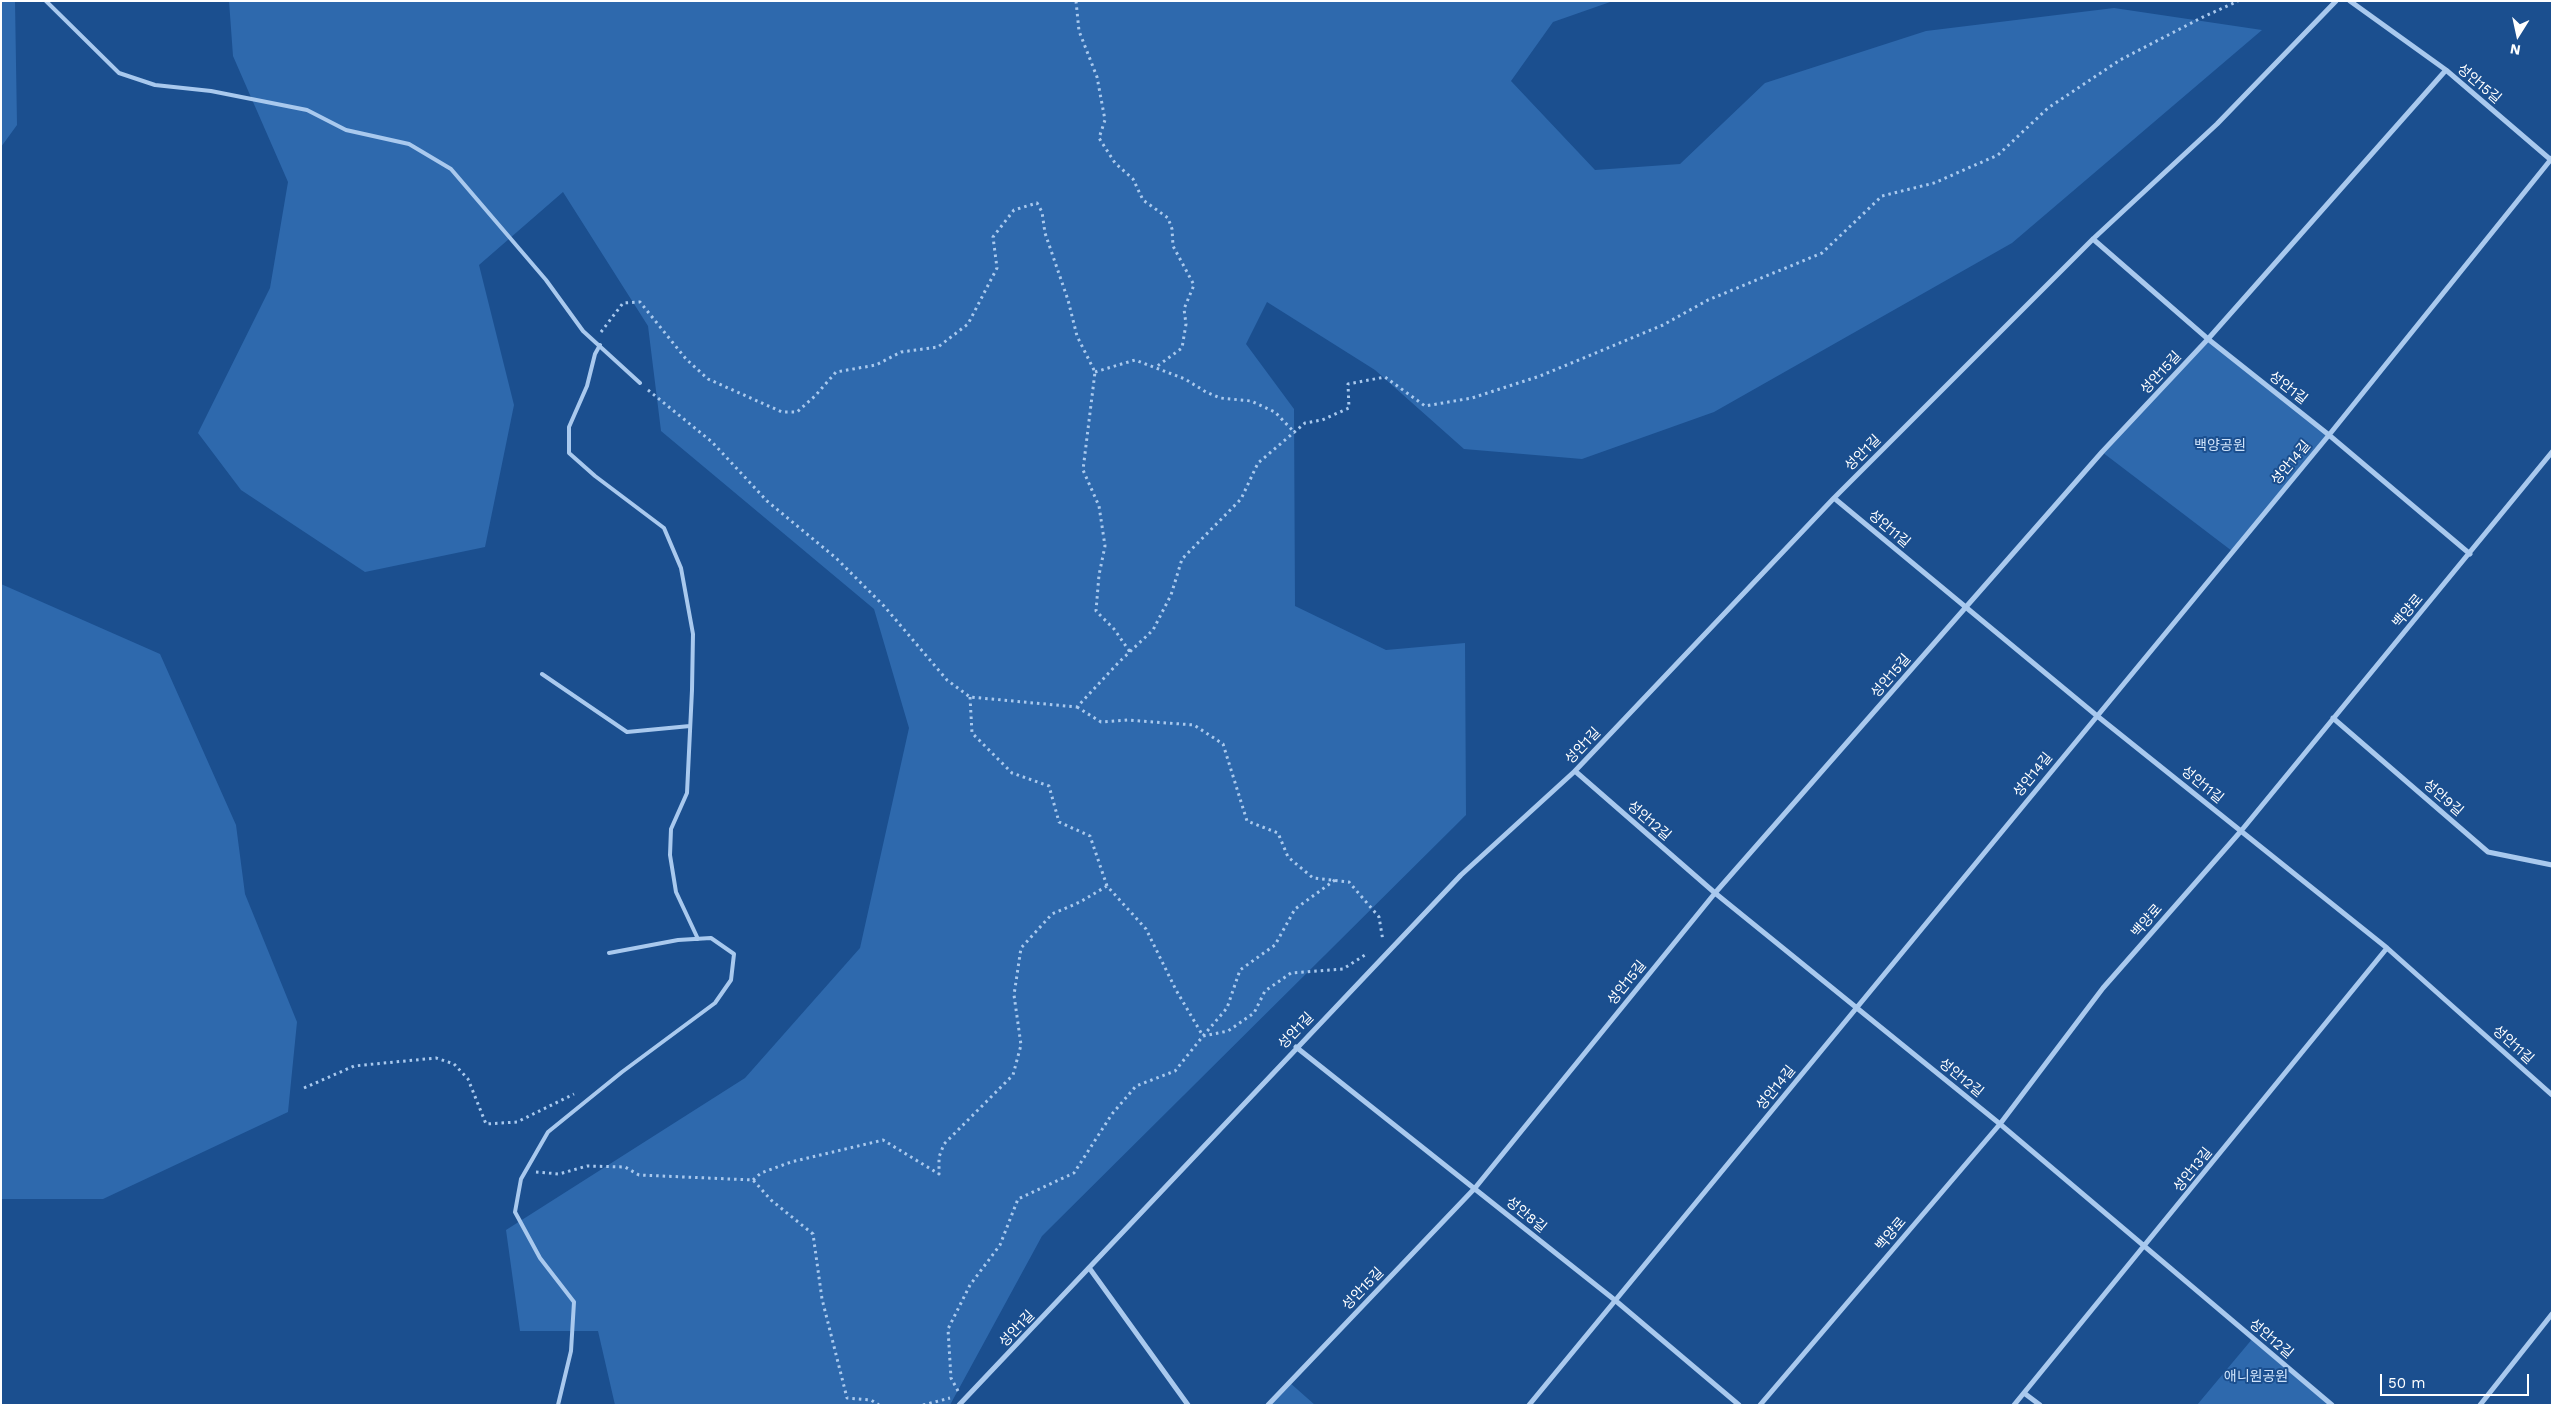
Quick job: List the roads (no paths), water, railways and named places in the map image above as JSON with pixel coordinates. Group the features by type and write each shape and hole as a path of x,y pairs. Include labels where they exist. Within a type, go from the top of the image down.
{"street":[{"name":"성안1길","path":"961,1403 1296,1047 1461,875 1575,771 1834,498 2093,239 2217,124 2336,1"},
{"path":"2350,1 2446,70"},
{"name":"성안15길","path":"1268,1405 1475,1188 1715,893 2102,452 2208,339 2446,70 2551,159"},
{"name":"성안14길","path":"1529,1405 2329,435 2551,159"},
{"name":"성안1길","path":"2093,239 2208,339 2329,435 2470,554"},
{"name":"백양로","path":"1760,1405 2000,1124 2103,988 2241,831 2552,452"},
{"name":"성안11길","path":"1834,498 2096,716 2387,948 2552,1095"},
{"name":"성안9길","path":"2333,718 2488,852 2552,865"},
{"name":"성안12길","path":"1575,771 1715,893 2000,1124 2332,1405"},
{"name":"성안13길","path":"2014,1405 2145,1247 2387,948"},
{"name":"성안8길","path":"1296,1047 1616,1301 1739,1405"},
{"path":"1090,1268 1188,1405"},
{"path":"2480,1405 2552,1314"},
{"path":"2024,1393 2040,1405"}],"lane":[{"path":"46,1 119,73 155,85 211,91 307,110 346,130 409,144 451,169 546,280 583,331 640,383"},
{"path":"600,345 595,354 588,386 569,427 569,453 595,476 664,528 681,568 693,634 690,726 687,793 671,829 670,855 676,892 698,939"},
{"path":"542,674 628,732 690,726"},
{"path":"558,1405 571,1351 574,1302 540,1258 515,1212 521,1179 548,1132 622,1072 715,1003 731,980 734,954 711,938 669,941 609,953"}],"park label":[{"name":"백양공원","path":"2220,446"},
{"name":"애니원공원","path":"2256,1377"}]}
